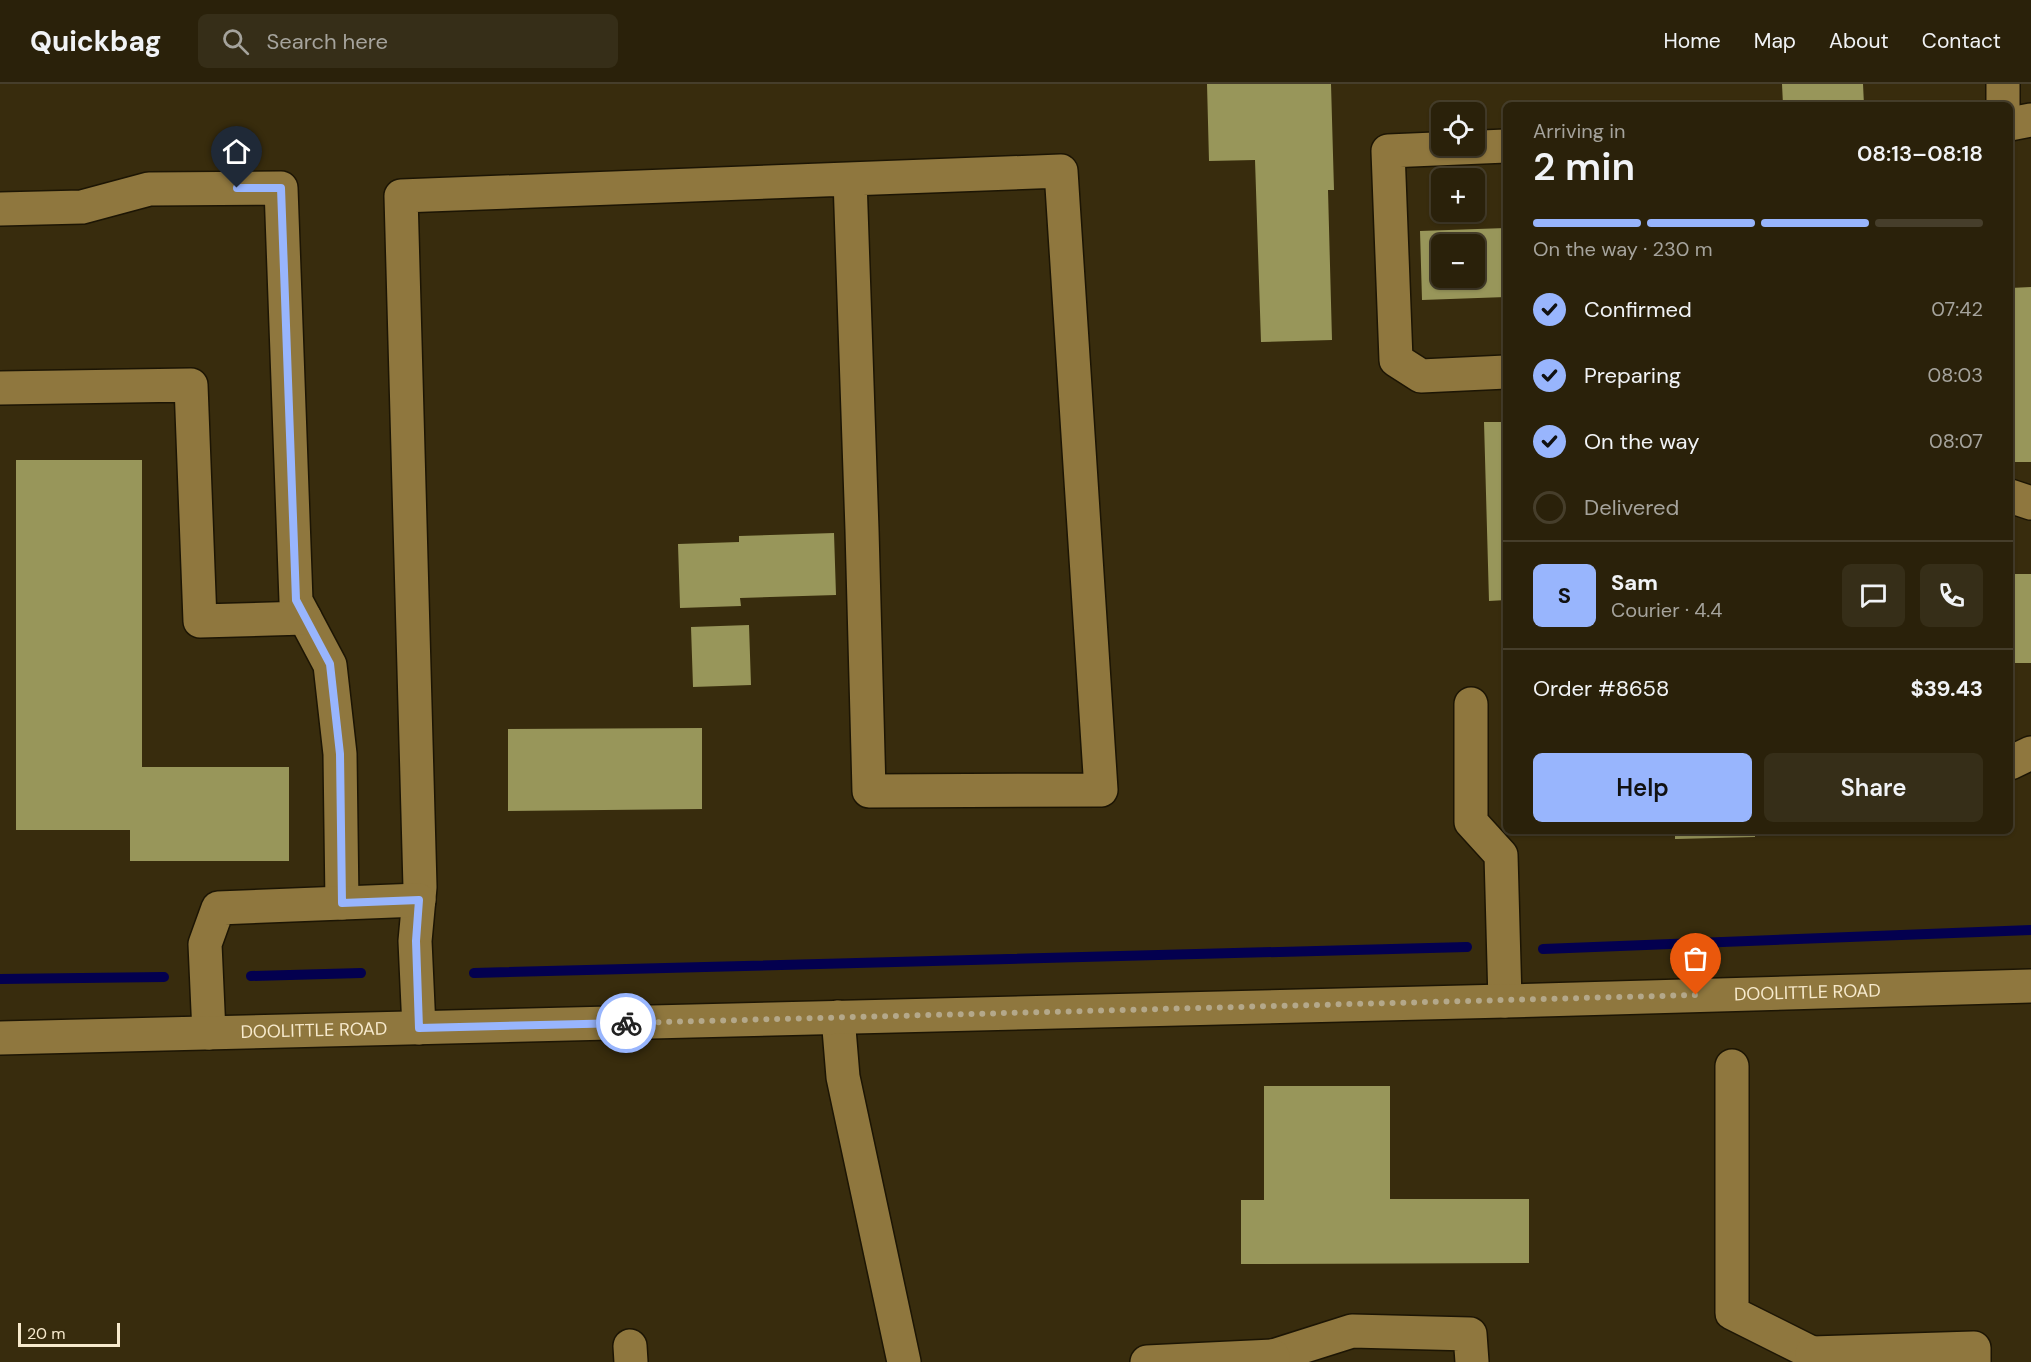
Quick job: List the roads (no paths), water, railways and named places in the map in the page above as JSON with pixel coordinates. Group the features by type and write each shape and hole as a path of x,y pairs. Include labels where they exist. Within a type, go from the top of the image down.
{"street":[{"path":"2003,84 2003,102"},
{"path":"2013,123 2031,120"},
{"path":"1503,146 1388,151 1396,360 1421,376 1503,372"},
{"path":"419,1013 416,941 419,900 401,195 1061,171 1101,790 869,791 850,179"},
{"path":"0,209 82,207 149,189 281,188 296,600 330,664 340,754 342,903"},
{"path":"0,388 191,385 200,621 305,618"},
{"path":"2013,497 2031,503"},
{"path":"1471,704 1471,822 1501,855 1504,1001"},
{"path":"2013,762 2031,753"},
{"path":"2013,775 2031,782"},
{"path":"209,1018 206,944 218,908 419,900"},
{"name":"DOOLITTLE ROAD","path":"0,1038 209,1018 419,1013 838,1017 2031,986"},
{"path":"838,1017 843,1077 904,1362"},
{"path":"1732,1066 1732,1313 1813,1358 1974,1348 1974,1362"},
{"path":"1147,1362 1273,1359 1352,1331 1470,1334 1472,1362"}],"waterway":[{"path":"1543,949 2031,930"},
{"path":"474,973 1467,947"},
{"path":"251,976 361,973"},
{"path":"0,979 164,977"}]}
